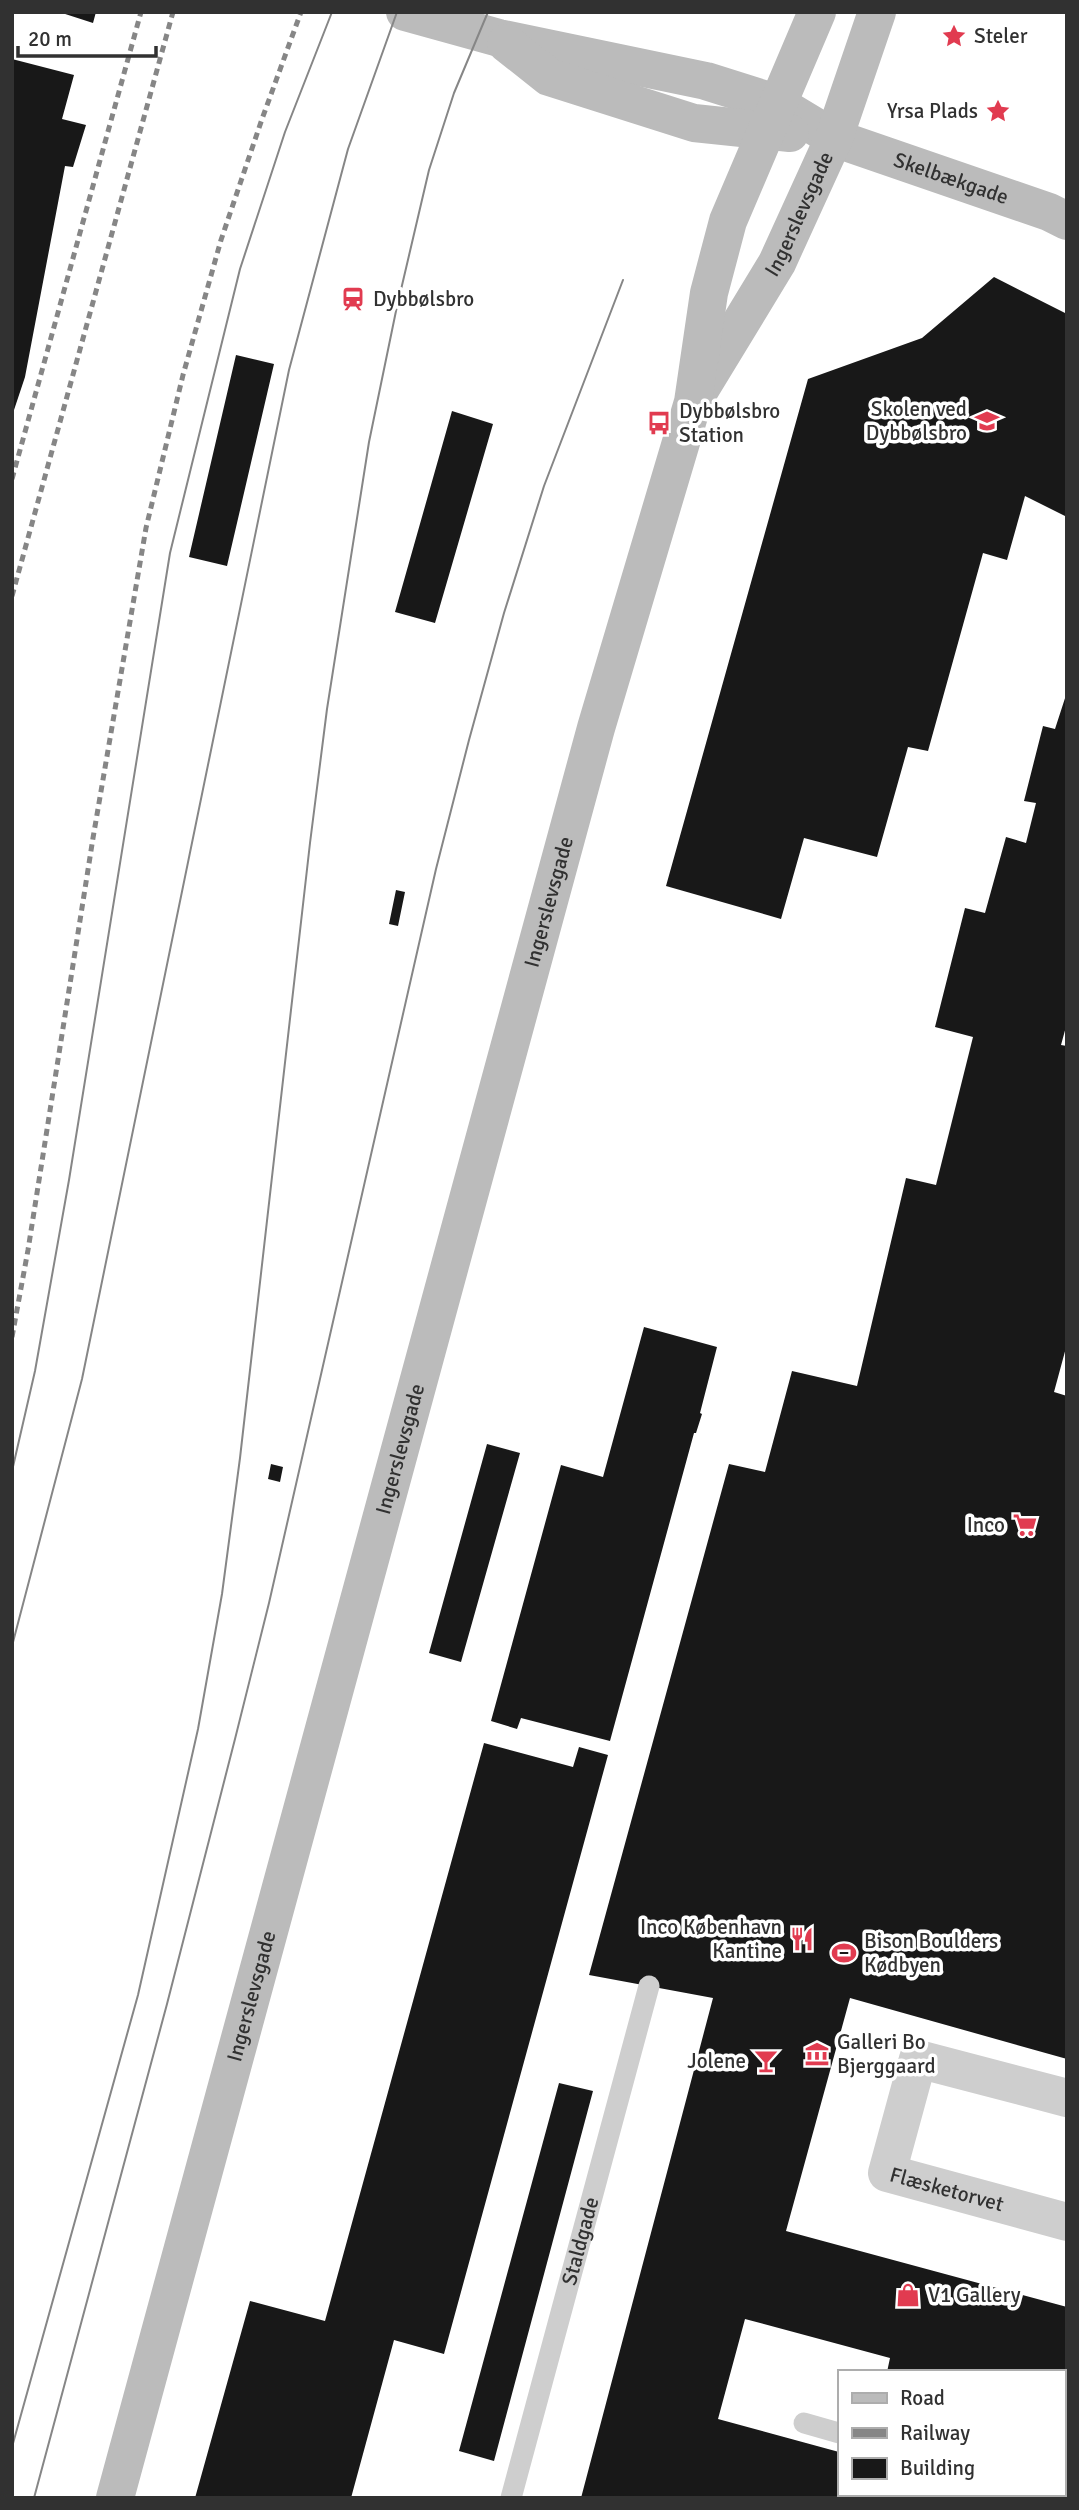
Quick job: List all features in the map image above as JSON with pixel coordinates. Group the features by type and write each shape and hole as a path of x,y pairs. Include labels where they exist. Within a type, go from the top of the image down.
{"street":[{"path":"405,12 499,38 706,81 770,116 834,138"},
{"name":"Ingerslevsgade","path":"115,2498 596,728 693,402 709,293 728,220 770,116 817,12"},
{"name":"Ingerslevsgade","path":"693,402 777,263 834,138 877,12"},
{"name":"Skelbækgade","path":"834,138 1067,220"},
{"name":"Flæsketorvet","path":"1067,2098 918,2059 887,2173 1067,2222"}],"lane":[{"name":"Staldgade","path":"511,2498 649,1986"},
{"path":"804,2423 838,2432"}],"building":[{"path":"59,12 96,12 93,23"},
{"path":"12,59 74,75 62,119 86,125 73,167 65,166 25,377 14,410 12,409"},
{"path":"994,277 1067,314 1067,517 1025,496 1007,560 983,553 928,751 908,747 877,857 804,838 781,919 666,886 808,379 922,338"},
{"path":"236,355 274,364 227,566 189,557"},
{"path":"452,411 493,424 435,623 395,612"},
{"path":"1067,692 1067,1023 1061,1045 1067,1046 1067,1344 1054,1392 1067,1396 1067,2059 850,1998 786,2231 1067,2307 1067,2472 1065,2370 887,2370 890,2358 745,2319 718,2419 838,2452 838,2496 980,2498 581,2498 713,1998 589,1975 729,1464 765,1472 792,1371 857,1386 906,1178 936,1185 973,1037 935,1027 965,908 985,913 1006,837 1026,843 1036,803 1024,801 1043,726 1055,729"},
{"path":"396,890 405,892 398,926 389,924"},
{"path":"644,1327 717,1347 700,1413 702,1414 694,1433 610,1741 521,1718 517,1729 491,1721 561,1465 603,1477"},
{"path":"487,1444 520,1453 461,1662 429,1653"},
{"path":"271,1464 283,1467 280,1482 268,1479"},
{"path":"484,1743 573,1767 579,1747 608,1755 444,2354 394,2340 351,2498 195,2498 250,2301 325,2321"},
{"path":"559,2083 593,2091 494,2461 459,2451"}],"tram line":[{"path":"12,1471 35,1371 69,1180 170,553 240,269 285,132 332,12"},
{"path":"12,1646 82,1379 289,370 348,149 397,12"},
{"path":"12,2447 138,1995 198,1729 222,1594 240,1458 327,709 369,442 429,170 454,93 488,12"},
{"path":"34,2498 167,2004 269,1603 436,869 469,740 504,613 544,486 623,280"}],"railway":[{"path":"12,479 141,12"},
{"path":"12,596 173,12"},
{"path":"12,1337 146,528 183,375 221,240 301,12"}],"place":[{"name":"Steler","path":"954,36"},
{"name":"Yrsa Plads","path":"998,111"},
{"name":"Dybbølsbro","path":"353,299"},
{"name":"Skolen ved Dybbølsbro","path":"987,421"},
{"name":"Dybbølsbro Station","path":"659,423"},
{"name":"Inco","path":"1025,1525"},
{"name":"Inco København Kantine","path":"802,1939"},
{"name":"Bison Boulders Kødbyen","path":"844,1953"},
{"name":"Galleri Bo Bjerggaard","path":"817,2054"},
{"name":"Jolene","path":"766,2061"},
{"name":"V1 Gallery","path":"908,2295"}]}
